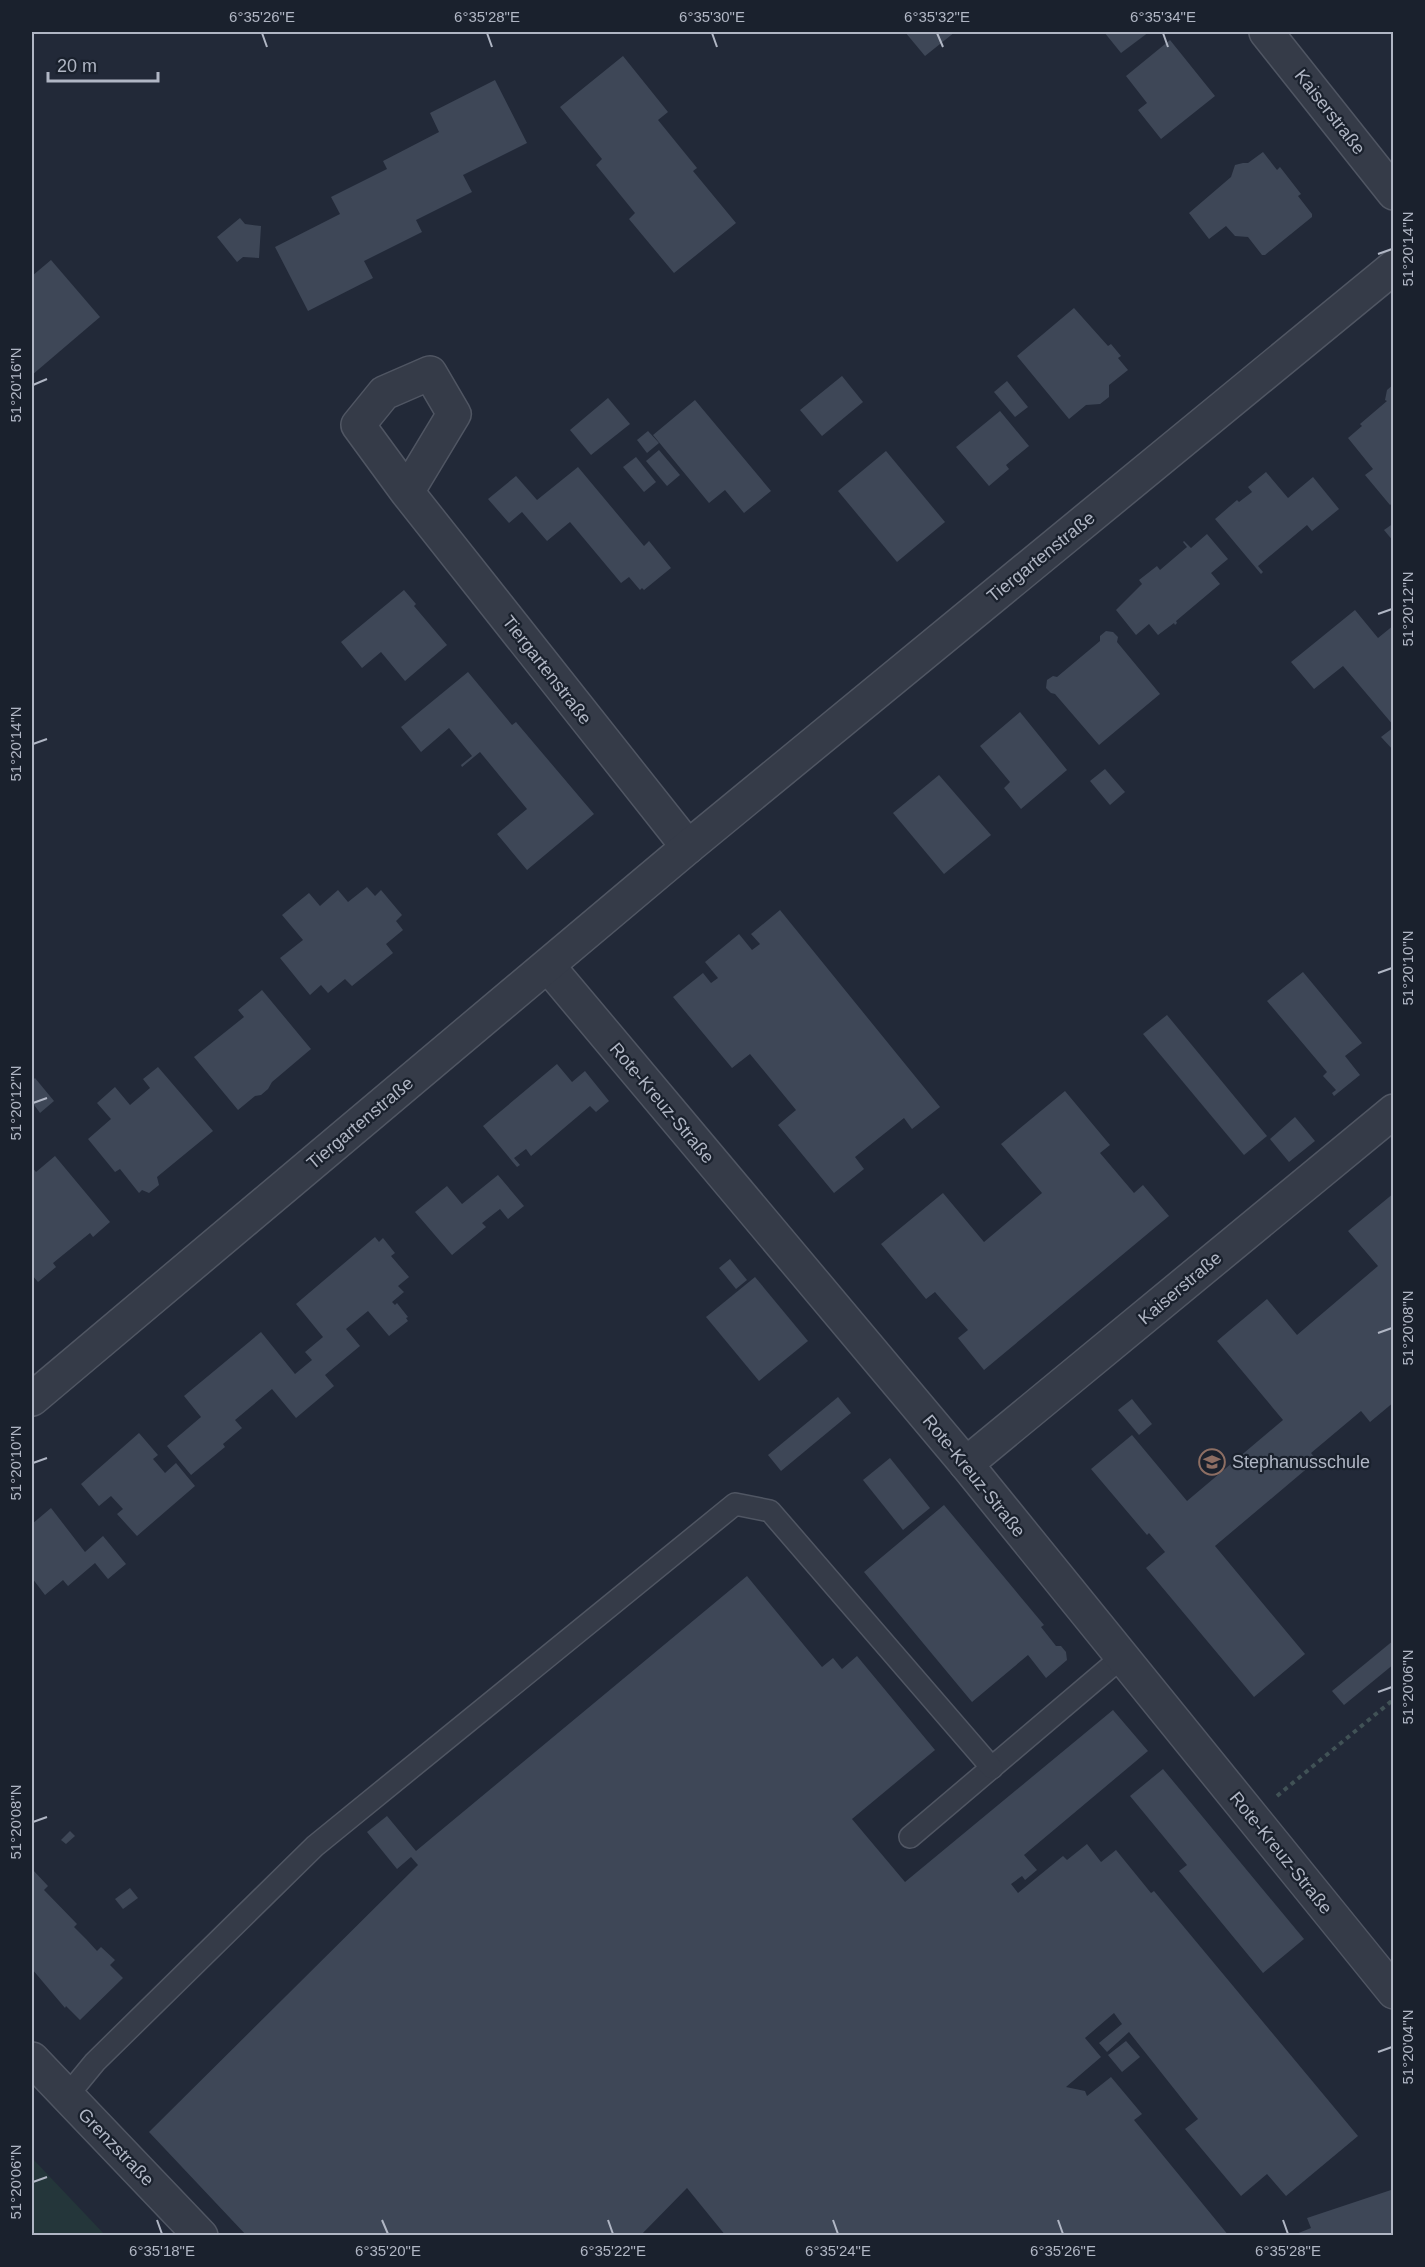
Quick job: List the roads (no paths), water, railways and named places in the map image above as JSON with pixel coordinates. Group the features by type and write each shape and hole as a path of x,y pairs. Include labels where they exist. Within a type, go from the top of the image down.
{"street":[{"name":"Kaiserstraße","path":"1266,32 1394,193"},
{"name":"Tiergartenstraße","path":"32,1399 688,847 1394,267"},
{"name":"Tiergartenstraße","path":"407,492 688,847"},
{"name":"Rote-Kreuz-Straße","path":"548,966 966,1464 1394,1992"},
{"name":"Kaiserstraße","path":"966,1464 1394,1111"},
{"name":"Grenzstraße","path":"32,2059 201,2235"}],"lane":[{"path":"67,2096 95,2062 315,1846 735,1504 770,1511 992,1768"},
{"path":"910,1837 1122,1657"}],"place":[{"name":"Stephanusschule","path":"1212,1462"}]}
